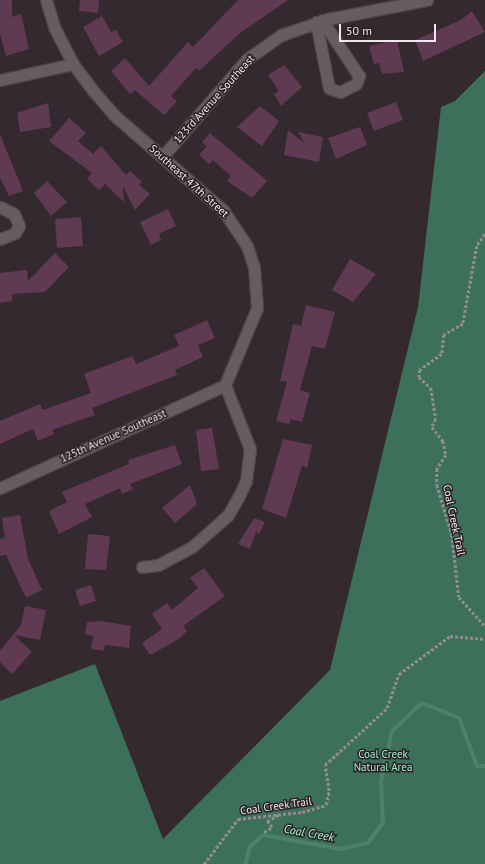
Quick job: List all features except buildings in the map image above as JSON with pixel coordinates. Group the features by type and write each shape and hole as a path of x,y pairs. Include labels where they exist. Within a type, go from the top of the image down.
{"street":[{"name":"Southeast 47th Street","path":"46,0 54,27 73,64 114,115 163,156 223,210 237,226 254,267 257,308 226,385"},
{"name":"123rd Avenue Southeast","path":"163,156 246,59 281,35 319,21 427,0"},
{"path":"319,21 359,76 356,84 340,92 329,88 319,21"},
{"path":"0,80 73,64"},
{"path":"0,207 14,214 19,226 15,233 0,240"},
{"path":"142,567 158,565 192,547 228,515 246,481 250,449 226,385"},
{"name":"125th Avenue Southeast","path":"0,488 226,385"}],"path":[{"name":"Coal Creek Trail","path":"485,234 477,246 463,324 444,335 442,354 420,370 419,377 431,388 436,419 432,427 443,442 446,455 438,469 437,485 452,535 459,597 485,626"},
{"name":"Coal Creek Trail","path":"204,864 235,820 280,814 326,805 329,791 325,765 387,708 399,674 450,636 485,638"},
{"path":"264,832 272,827 267,821 280,814"}],"green space":[{"name":"Coal Creek Natural Area","path":"485,71 485,864 0,864 0,701 95,664 163,839 330,670 418,307 441,107 455,101"}],"waterway":[{"name":"Coal Creek","path":"246,864 249,848 263,835 341,849 368,843 383,822 381,781 392,731 422,703 459,718 477,766 485,766"}]}
